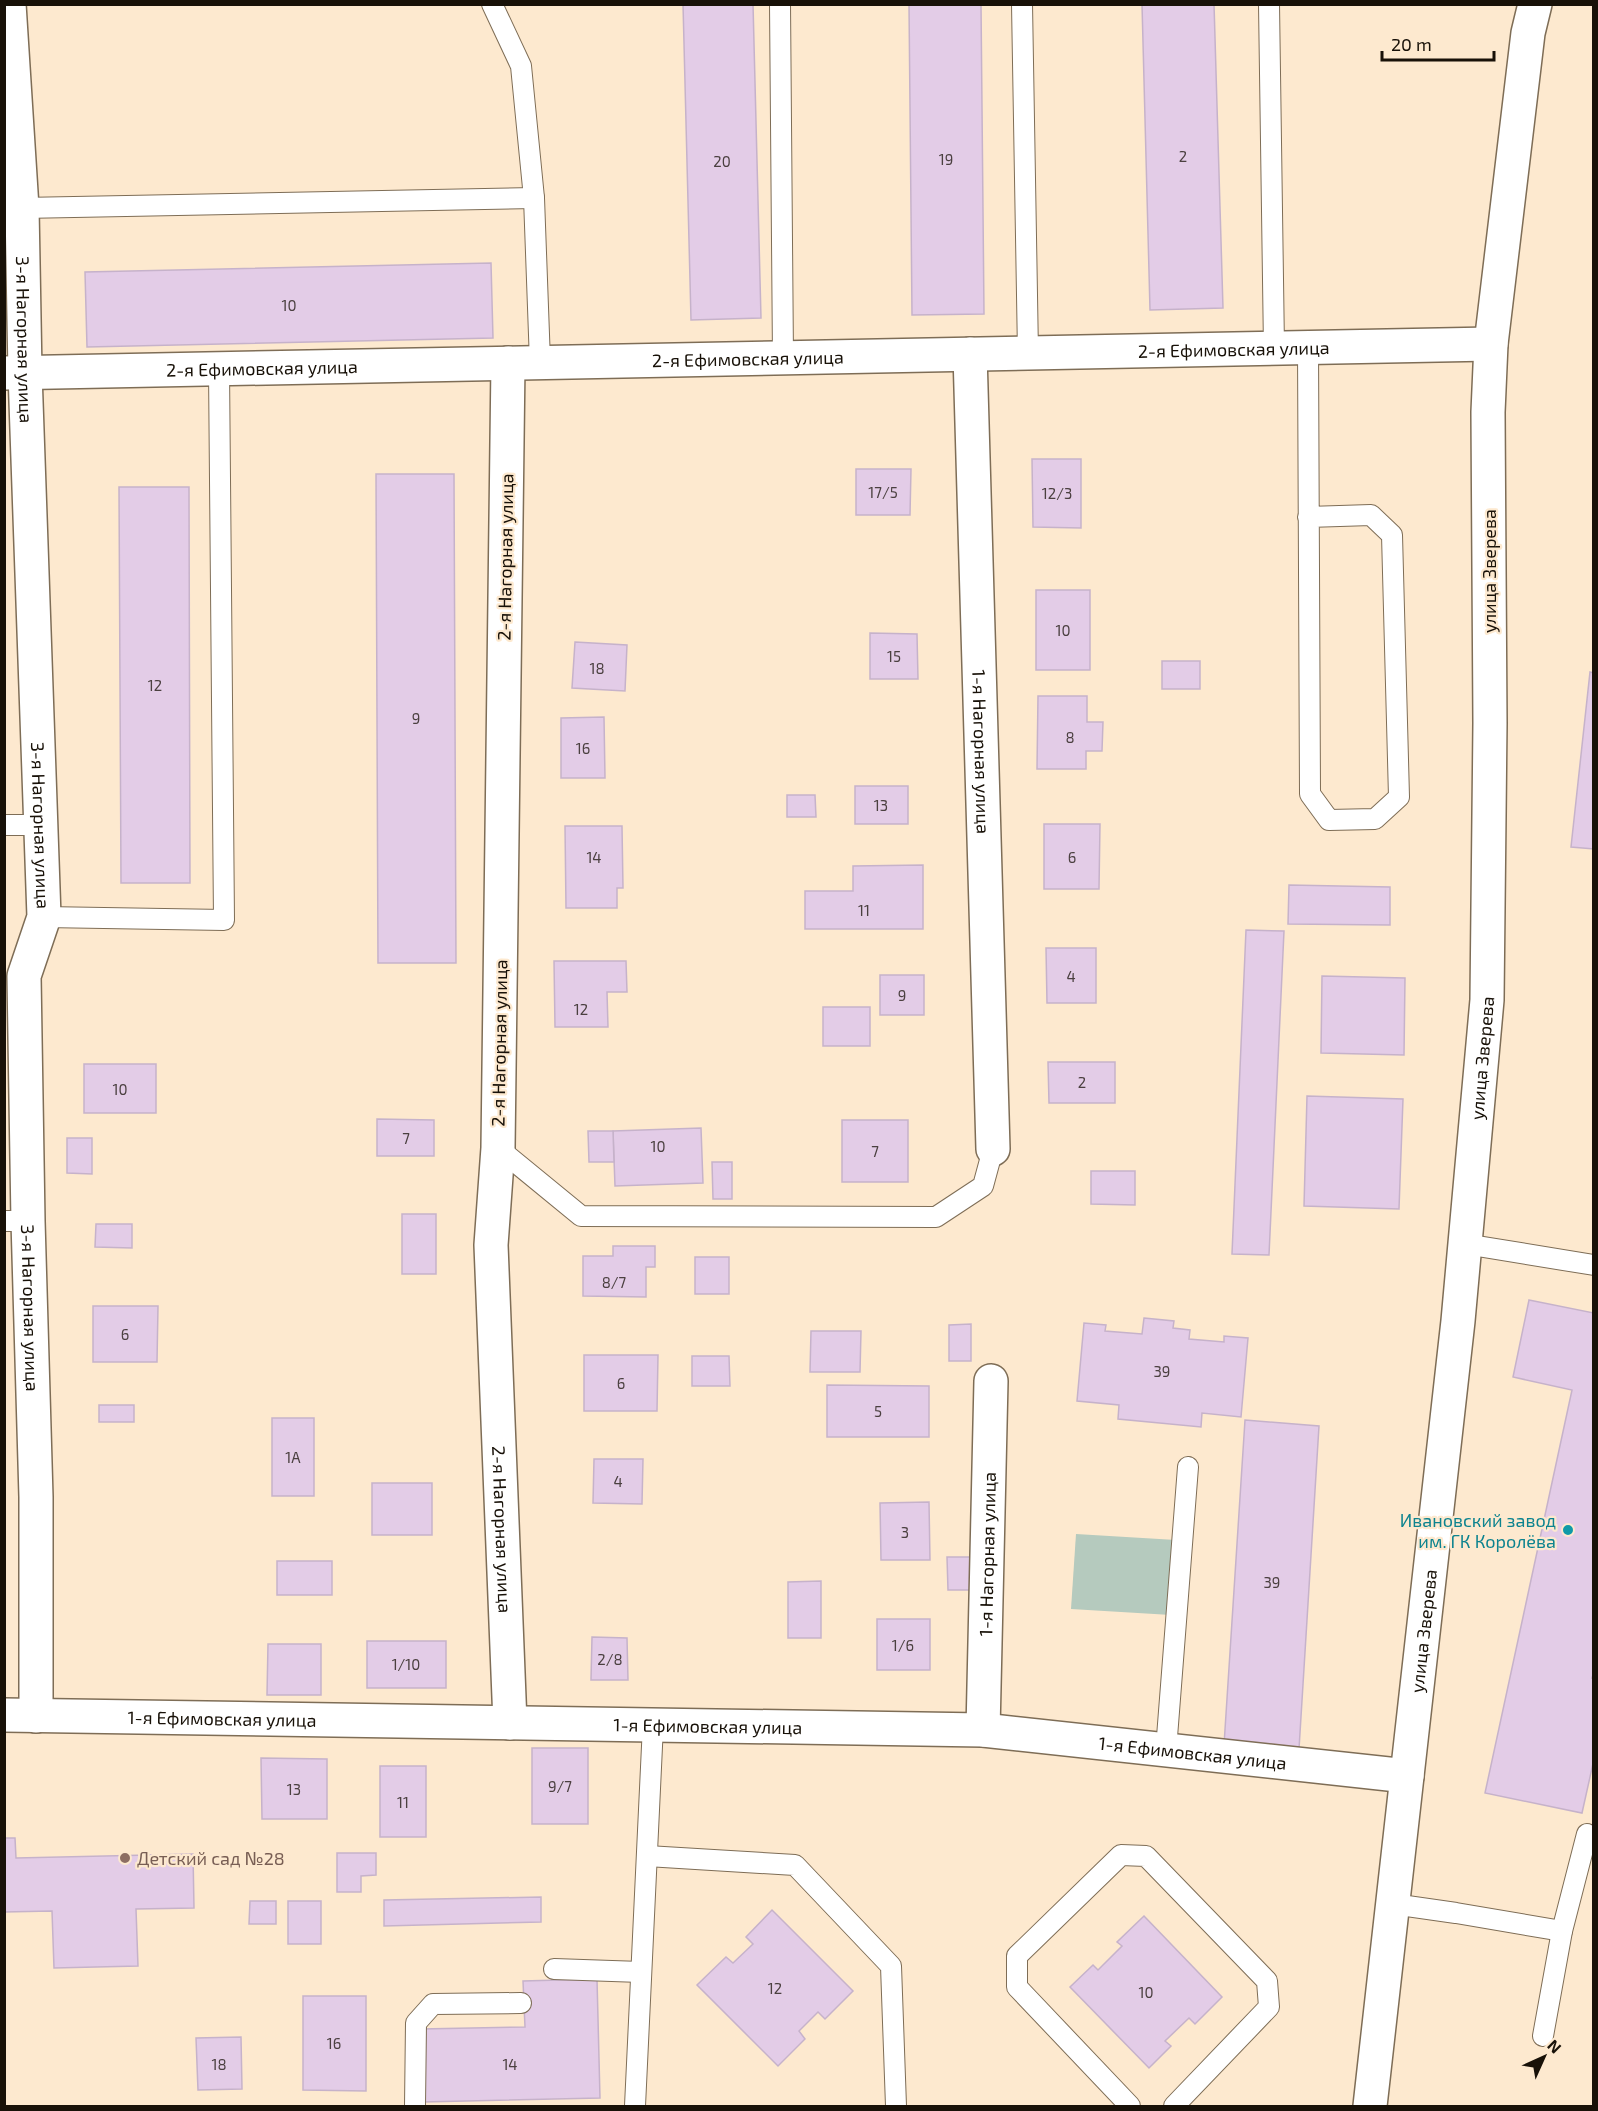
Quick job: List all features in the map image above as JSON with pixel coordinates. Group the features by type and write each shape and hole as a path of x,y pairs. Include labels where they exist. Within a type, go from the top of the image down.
{"street":[{"name":"3-я Нагорная улица","path":"9,4 22,208 15,373 44,917 24,976 16,1221 36,1497 20,1716"},
{"name":"улица Зверева","path":"1370,2106 1458,1321 1487,1000 1490,723 1488,412 1491,344 1528,33 1535,4"},
{"name":"2-я Ефимовская улица","path":"15,373 1491,344"},
{"name":"1-я Нагорная улица","path":"970,354 993,1149"},
{"name":"2-я Нагорная улица","path":"507,363 498,1148 490,1245 510,1723"},
{"name":"1-я Нагорная улица","path":"983,1730 991,1381"},
{"name":"1-я Ефимовская улица","path":"20,1716 983,1730 1407,1776"}],"lane":[{"path":"492,4 521,66 534,198 540,362"},
{"path":"780,4 783,358"},
{"path":"1022,4 1028,353"},
{"path":"1269,4 1275,348"},
{"path":"22,208 534,198"},
{"path":"1308,347 1308,517 1310,794 1329,820 1375,819 1399,797 1392,535 1371,515 1308,517"},
{"path":"44,917 224,920 219,369"},
{"path":"4,825 40,825"},
{"path":"498,1148 581,1216 900,1217 936,1217 983,1186 993,1149"},
{"path":"1465,1244 1593,1265"},
{"path":"1166,1750 1188,1467"},
{"path":"635,2106 653,1725"},
{"path":"1544,2036 1562,1931 1587,1834"},
{"path":"1130,2106 1017,1987 1017,1956 1121,1855 1146,1856 1267,1981 1269,2007 1174,2106"},
{"path":"646,1856 795,1865 891,1966 896,2106"},
{"path":"1393,1904 1562,1931"},
{"path":"554,1969 641,1972"},
{"path":"415,2106 416,2023 433,2004 521,2003"}],"green space":[{"path":"1076,1534 1176,1540 1171,1615 1071,1609"}],"building":[{"path":"683,4 753,4 761,318 691,320"},
{"path":"909,4 981,4 984,314 912,315"},
{"path":"1142,4 1214,4 1223,308 1150,310"},
{"path":"491,263 493,338 87,347 85,272"},
{"path":"1032,459 1081,459 1081,528 1033,527"},
{"path":"856,469 911,469 910,515 856,515"},
{"path":"376,474 454,474 456,963 378,963"},
{"path":"119,487 189,487 190,883 121,883"},
{"path":"1036,590 1090,590 1090,670 1036,670"},
{"path":"870,633 917,634 918,679 870,679"},
{"path":"575,642 627,645 625,691 572,688"},
{"path":"1162,661 1200,661 1200,689 1162,689"},
{"path":"1590,672 1594,673 1594,849 1571,847"},
{"path":"1038,696 1087,696 1087,722 1103,722 1102,751 1086,751 1086,769 1037,769"},
{"path":"604,717 605,778 561,778 561,718"},
{"path":"855,786 908,786 908,824 855,824"},
{"path":"787,795 815,795 816,817 787,817"},
{"path":"1044,824 1100,824 1099,889 1044,889"},
{"path":"565,826 622,826 623,888 617,888 617,908 566,908"},
{"path":"923,865 923,929 805,929 805,891 853,891 853,866"},
{"path":"1289,885 1390,887 1390,925 1288,924"},
{"path":"1246,930 1284,931 1269,1255 1232,1254"},
{"path":"1046,948 1096,948 1096,1003 1047,1003"},
{"path":"554,961 626,961 627,992 607,992 608,1027 555,1027"},
{"path":"880,975 924,975 924,1015 880,1015"},
{"path":"1322,976 1405,978 1404,1055 1321,1053"},
{"path":"823,1007 870,1007 870,1046 823,1046"},
{"path":"1048,1062 1115,1062 1115,1103 1049,1103"},
{"path":"84,1064 156,1064 156,1113 84,1113"},
{"path":"1307,1096 1403,1099 1399,1209 1304,1206"},
{"path":"377,1119 434,1120 434,1156 377,1156"},
{"path":"842,1120 908,1120 908,1182 842,1182"},
{"path":"701,1128 703,1183 615,1186 613,1131"},
{"path":"588,1131 613,1131 614,1162 589,1162"},
{"path":"67,1138 92,1138 92,1174 67,1173"},
{"path":"712,1162 732,1162 732,1199 713,1199"},
{"path":"1091,1171 1135,1171 1135,1205 1091,1204"},
{"path":"402,1214 436,1214 436,1274 402,1274"},
{"path":"96,1224 132,1224 132,1248 95,1247"},
{"path":"613,1246 655,1246 655,1267 646,1267 646,1297 583,1296 583,1256 613,1256"},
{"path":"695,1257 729,1257 729,1294 695,1294"},
{"name":"Ивановский завод им. ГК Королёва","path":"1529,1300 1594,1313 1594,1671 1592,1678 1594,1678 1594,1759 1582,1813 1485,1793 1572,1390 1513,1377"},
{"path":"93,1306 158,1306 157,1362 93,1362"},
{"path":"1144,1318 1174,1321 1173,1328 1190,1330 1189,1339 1224,1342 1224,1336 1248,1338 1241,1417 1202,1413 1201,1427 1118,1419 1119,1405 1077,1401 1084,1323 1106,1325 1105,1331 1142,1334"},
{"path":"971,1324 971,1361 949,1361 949,1325"},
{"path":"811,1331 861,1331 860,1372 810,1372"},
{"path":"584,1355 658,1355 657,1411 584,1411"},
{"path":"692,1356 729,1356 730,1386 692,1386"},
{"path":"827,1385 929,1386 929,1437 827,1437"},
{"path":"99,1405 134,1405 134,1422 99,1422"},
{"path":"272,1418 314,1418 314,1496 272,1496"},
{"path":"1245,1420 1319,1426 1299,1749 1224,1745"},
{"path":"594,1459 643,1459 642,1504 593,1503"},
{"path":"372,1483 432,1483 432,1535 372,1535"},
{"path":"929,1502 930,1560 881,1560 880,1503"},
{"path":"947,1557 970,1557 971,1590 948,1590"},
{"path":"277,1561 332,1561 332,1595 277,1595"},
{"path":"821,1581 821,1638 788,1638 788,1582"},
{"path":"877,1619 930,1619 930,1670 877,1670"},
{"path":"592,1637 627,1638 628,1680 591,1680"},
{"path":"367,1641 446,1641 446,1688 367,1688"},
{"path":"268,1644 321,1644 321,1695 267,1695"},
{"path":"532,1748 588,1748 588,1824 532,1824"},
{"path":"261,1758 327,1759 327,1819 262,1819"},
{"path":"380,1766 426,1766 426,1837 380,1837"},
{"path":"4,1838 15,1838 16,1858 193,1854 194,1908 136,1909 138,1966 54,1968 52,1911 4,1912"},
{"path":"337,1853 376,1853 376,1875 361,1876 361,1892 337,1892"},
{"path":"541,1897 541,1922 384,1926 384,1900"},
{"path":"250,1901 276,1901 276,1924 249,1924"},
{"path":"288,1901 321,1901 321,1944 288,1944"},
{"path":"772,1910 853,1991 825,2019 818,2012 799,2031 805,2039 778,2066 697,1985 726,1957 733,1963 753,1944 746,1937"},
{"path":"1144,1916 1222,1997 1195,2024 1189,2018 1165,2041 1171,2046 1149,2068 1070,1987 1093,1965 1098,1970 1122,1946 1117,1942"},
{"path":"597,1979 600,2098 423,2102 421,2029 525,2027 523,1981"},
{"path":"303,1996 366,1996 366,2091 303,2090"},
{"path":"241,2037 242,2089 198,2090 196,2038"}],"place":[{"name":"Ивановский завод им. ГК Королёва","path":"1568,1530"},
{"name":"Детский сад №28","path":"125,1858"}]}
